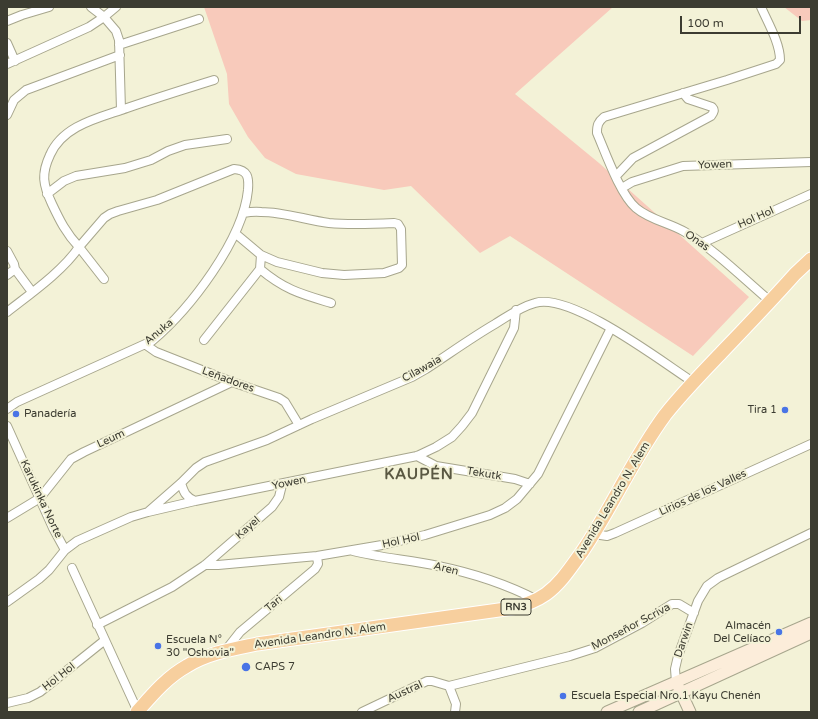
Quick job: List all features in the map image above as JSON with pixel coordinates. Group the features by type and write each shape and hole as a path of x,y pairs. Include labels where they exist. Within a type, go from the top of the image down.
{"highway":[{"name":"Avenida Leandro N. Alem","path":"137,712 149,697 175,673 206,657 225,651 257,644 513,608 526,605 548,593 559,582 594,534 665,416 693,382 770,302 810,264"}],"main road":[{"path":"607,712 811,623"},
{"path":"639,712 811,633"},
{"name":"Darwin","path":"676,682 690,712"}],"street":[{"path":"7,21 48,7"},
{"path":"92,7 104,17 116,31 120,55 121,110"},
{"path":"7,43 11,63 89,27 116,7"},
{"path":"616,176 633,158 711,116 714,112 712,107 688,99 683,93 776,64 780,60 777,45 761,7"},
{"path":"119,45 199,19"},
{"path":"7,115 14,100 26,90 120,55"},
{"path":"104,279 68,235 47,194 44,179 45,164 56,144 62,136 74,128 121,110 214,80"},
{"name":"Onas","path":"683,93 604,117 599,121 597,133 622,188 636,208 646,215 685,232 702,243 770,302"},
{"path":"47,194 64,181 76,176 125,168 150,160 185,145 227,139"},
{"name":"Yowen","path":"622,188 632,182 683,166 811,162"},
{"name":"Anuka","path":"7,409 17,402 146,345 166,330 210,276 236,234 248,193 248,181 246,174 241,169 234,169 157,200 118,210 104,218 79,247"},
{"name":"Hol Hol","path":"702,243 811,194"},
{"path":"236,234 261,255 277,262 322,273 344,275 384,273 399,268 402,265 401,229 398,224 341,224 271,212 260,211 243,213"},
{"path":"7,312 72,258 79,247"},
{"path":"7,251 15,269 32,292"},
{"path":"204,340 260,269 261,255"},
{"path":"7,275 15,269"},
{"path":"260,269 282,286 297,293 331,303"},
{"name":"Cilawaia","path":"148,512 182,483 196,468 205,462 267,440 412,377 516,310 536,302 543,301 558,303 575,308 611,328 693,382"},
{"name":"Yowen","path":"7,602 39,579 49,570 65,550 77,541 131,517 195,501 282,485 417,456 436,447 452,437 472,413 514,328 516,310"},
{"name":"Hol Hol","path":"205,565 218,566 317,556 382,545 426,535 490,515 505,508 517,499 538,474 611,328"},
{"name":"Leñadores","path":"146,345 156,352 232,382 279,398 286,402 299,425"},
{"name":"Leum","path":"7,518 40,498 71,459 232,382"},
{"name":"Karukinka Norte","path":"7,426 65,550"},
{"name":"Lirios de los Valles","path":"594,534 607,536 621,531 811,444"},
{"name":"Tekutk","path":"417,456 436,466 515,479 530,484"},
{"path":"182,483 185,494 189,499 195,501"},
{"name":"Kayel","path":"205,565 272,508 279,497 282,485"},
{"path":"694,613 707,586 718,578 811,533"},
{"name":"Aren","path":"350,550 440,566 501,584 537,600"},
{"name":"Tari","path":"225,651 240,632 315,569 318,564 317,556"},
{"path":"97,624 172,587 205,565"},
{"path":"72,568 137,712"},
{"name":"Monseñor Scriva","path":"449,686 570,656 595,648 642,624 672,604 679,604 694,613"},
{"name":"Darwin","path":"676,682 675,669 678,656 694,613"},
{"name":"Hol Hol","path":"7,703 28,698 40,692 105,640"},
{"name":"Austral","path":"362,712 427,682 432,681 449,686"},
{"path":"449,686 456,704 455,712"}],"shaded area":[{"path":"204,7 613,7 515,94 599,163 749,297 693,356 510,236 480,253 411,186 384,190 296,174 265,158 248,137 229,104 227,74"},
{"path":"784,7 811,7 811,20 802,21"}],"place":[{"name":"Tira 1","path":"785,410"},
{"name":"Panadería","path":"16,414"},
{"name":"Almacén Del Celíaco","path":"779,632"},
{"name":"Escuela N° 30 \"Oshovia\"","path":"158,646"},
{"name":"CAPS 7","path":"246,667"},
{"name":"Escuela Especial Nro.1 Kayu Chenén","path":"563,696"}],"district":[{"name":"KAUPÉN","path":"419,475"}]}
